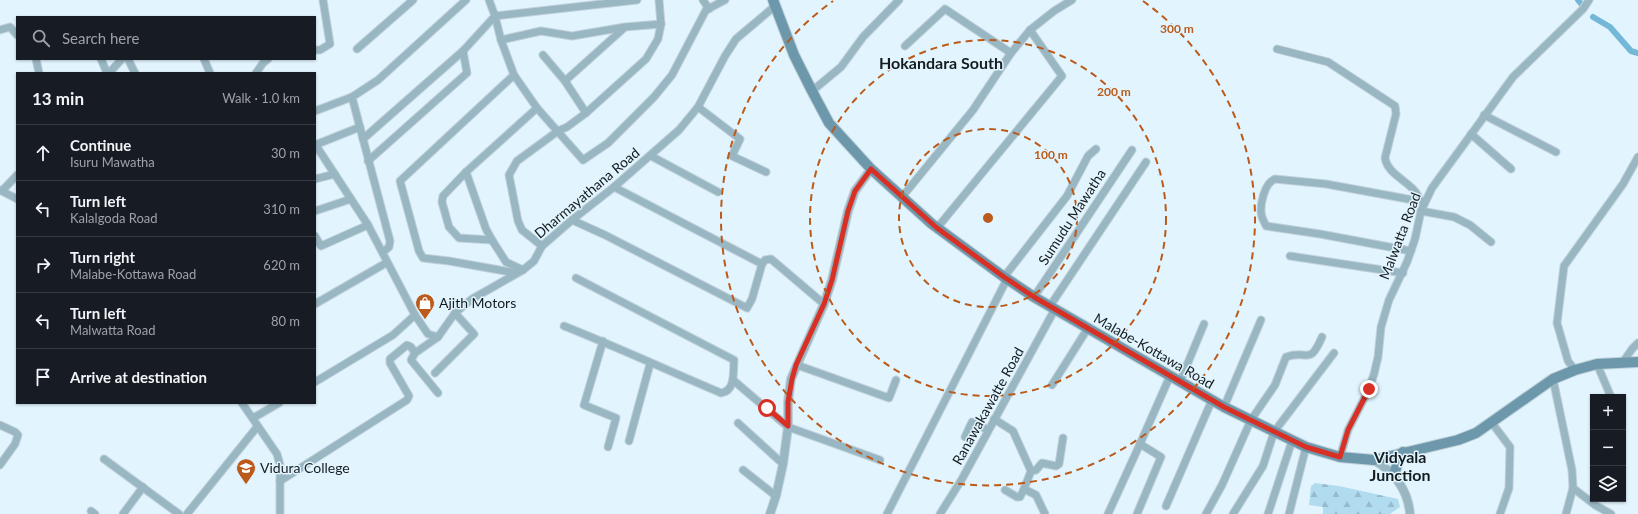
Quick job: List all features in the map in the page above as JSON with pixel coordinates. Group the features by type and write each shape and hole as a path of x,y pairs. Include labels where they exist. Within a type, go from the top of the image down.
{"main road":[{"name":"Malabe-Kottawa Road","path":"774,3 794,55 829,122 871,169 937,228 1005,278 1052,308 1224,407 1306,447 1340,457 1374,460 1458,440 1476,433 1492,423 1554,379 1575,370 1597,364 1638,362"},
{"path":"1394,475 1400,455 1403,452"}],"street":[{"path":"316,50 320,50 330,44 323,0"},
{"path":"358,49 413,0"},
{"path":"316,111 352,97 378,80 466,0"},
{"path":"489,0 501,40 514,75 537,108 583,160 608,143 654,97 672,75 706,10 726,0"},
{"path":"363,139 463,51 495,16 637,0"},
{"path":"542,246 522,230 518,221 510,175 517,161 558,131 567,127 586,113 646,59 658,39 661,24 659,0"},
{"path":"702,0 709,9"},
{"path":"812,91 841,67 863,37 899,0"},
{"path":"902,197 973,110 1011,53 1030,30 1054,11 1072,0"},
{"name":"Malwatta Road","path":"1340,457 1348,430 1369,389 1374,374 1378,357 1381,327 1389,300 1403,273 1415,239 1422,202 1513,77 1583,9 1589,0"},
{"name":"Dharmayathana Road","path":"415,353 438,337 455,313 472,299 504,282 534,261 542,246 651,156 679,130 698,107 725,56 736,39 774,3"},
{"path":"905,46 945,9 1011,53"},
{"path":"501,40 541,31 572,36 625,27 661,24"},
{"path":"0,30 10,27 16,34"},
{"path":"565,81 625,27"},
{"path":"937,228 1062,76 1030,30"},
{"path":"1277,50 1328,62 1395,106 1396,114 1385,158 1386,164 1415,192 1422,202"},
{"path":"368,161 467,73 463,51"},
{"path":"542,55 565,81 586,113"},
{"path":"36,60 39,72"},
{"path":"102,60 108,72"},
{"path":"109,72 121,60"},
{"path":"128,60 134,72"},
{"path":"204,60 210,72"},
{"path":"257,72 267,60"},
{"path":"514,75 400,181 419,251 423,258 519,272"},
{"path":"352,97 390,241 389,247 383,252"},
{"path":"698,107 740,139 732,156 766,172"},
{"path":"492,240 459,238 449,227 442,202 443,196 466,172 537,108"},
{"path":"1484,115 1556,152"},
{"path":"316,145 360,128"},
{"path":"1471,134 1511,169"},
{"path":"316,146 368,225 383,252 386,263 415,315 428,334 438,337"},
{"path":"887,514 1005,278 1067,196 1088,156 1096,149"},
{"name":"Sumudu Mawatha","path":"1034,297 1132,150"},
{"path":"651,156 718,192"},
{"path":"1575,370 1568,361 1556,323 1564,266 1623,184 1638,157"},
{"name":"Ranawakawatte Road","path":"940,514 962,480 994,419 1005,402 1052,308 1146,162"},
{"path":"770,514 784,464 788,426 788,402 796,365 824,304 832,280 848,211 855,191 871,169"},
{"path":"466,172 486,229 506,262 519,272"},
{"path":"316,179 335,174"},
{"path":"16,176 1,191 16,198"},
{"path":"1410,251 1320,234 1266,226 1262,217 1262,196 1269,183 1274,179 1326,184 1422,202"},
{"path":"614,187 762,264"},
{"path":"316,211 351,199"},
{"path":"1421,210 1454,217 1470,225 1491,242"},
{"path":"572,220 605,235 747,308 752,299 762,264 764,260 771,259 824,304"},
{"path":"316,238 321,246 368,225"},
{"path":"1290,256 1403,273"},
{"path":"316,303 386,263"},
{"path":"564,326 603,341 650,364 721,393 726,393 730,389 733,380 734,360 576,278"},
{"path":"435,373 474,334 455,313"},
{"path":"316,381 374,348 393,335 415,315"},
{"path":"1224,407 1261,320"},
{"path":"1180,382 1204,324"},
{"path":"1052,385 1088,328"},
{"path":"1206,514 1222,485 1251,420 1275,385 1286,357 1294,354 1307,356 1312,354 1317,350 1322,337"},
{"path":"603,341 584,405 616,418 608,446"},
{"path":"1623,362 1638,343"},
{"path":"280,481 407,400 409,396 390,363 390,359 407,345 415,353 411,360 438,393"},
{"path":"1233,514 1263,466 1274,432 1334,353"},
{"path":"629,441 650,364"},
{"path":"1597,364 1610,394"},
{"path":"796,365 889,398 896,380"},
{"path":"1108,514 1170,376"},
{"path":"1554,379 1572,470 1573,488 1566,514"},
{"path":"733,380 788,426 880,460"},
{"path":"1166,506 1212,400"},
{"path":"243,404 253,418 257,427 277,454 280,465 280,514"},
{"path":"253,418 277,404"},
{"path":"994,419 1013,431 1031,471 1020,496 1017,497 1005,490"},
{"path":"965,437 972,422 988,430"},
{"path":"738,423 784,464"},
{"path":"1492,423 1510,447 1508,488 1500,514"},
{"path":"0,425 14,432 18,436 16,444 0,465"},
{"path":"187,514 257,427"},
{"path":"1031,471 1036,470 1042,463 1056,466 1059,464 1063,438"},
{"path":"1268,514 1292,441"},
{"path":"1137,514 1161,458 1140,444"},
{"path":"1289,514 1306,447"},
{"path":"104,459 179,514"},
{"path":"1374,460 1394,475 1403,489 1410,514"},
{"path":"743,470 776,496"},
{"path":"123,514 142,487"},
{"path":"1573,488 1594,505 1611,514"},
{"path":"1024,489 1036,495 1045,514"}],"green space":[{"path":"1315,483 1339,486 1398,499 1400,507 1390,514 1323,514 1323,507 1309,505 1311,486"}],"waterway":[{"path":"1578,0 1582,5"},
{"path":"1593,17 1610,27 1631,51 1638,53"}],"place":[{"name":"Ajith Motors","path":"425,320"},
{"name":"Vidura College","path":"246,485"}],"district":[{"name":"Hokandara South","path":"941,63"},
{"name":"Vidyala Junction","path":"1400,466"}],"route":[{"path":"767,408 788,426 788,402 796,365 824,304 832,280 848,211 855,191 871,169 937,228 1034,297 1224,407 1292,441 1306,447 1340,457 1348,430 1369,389"}]}
